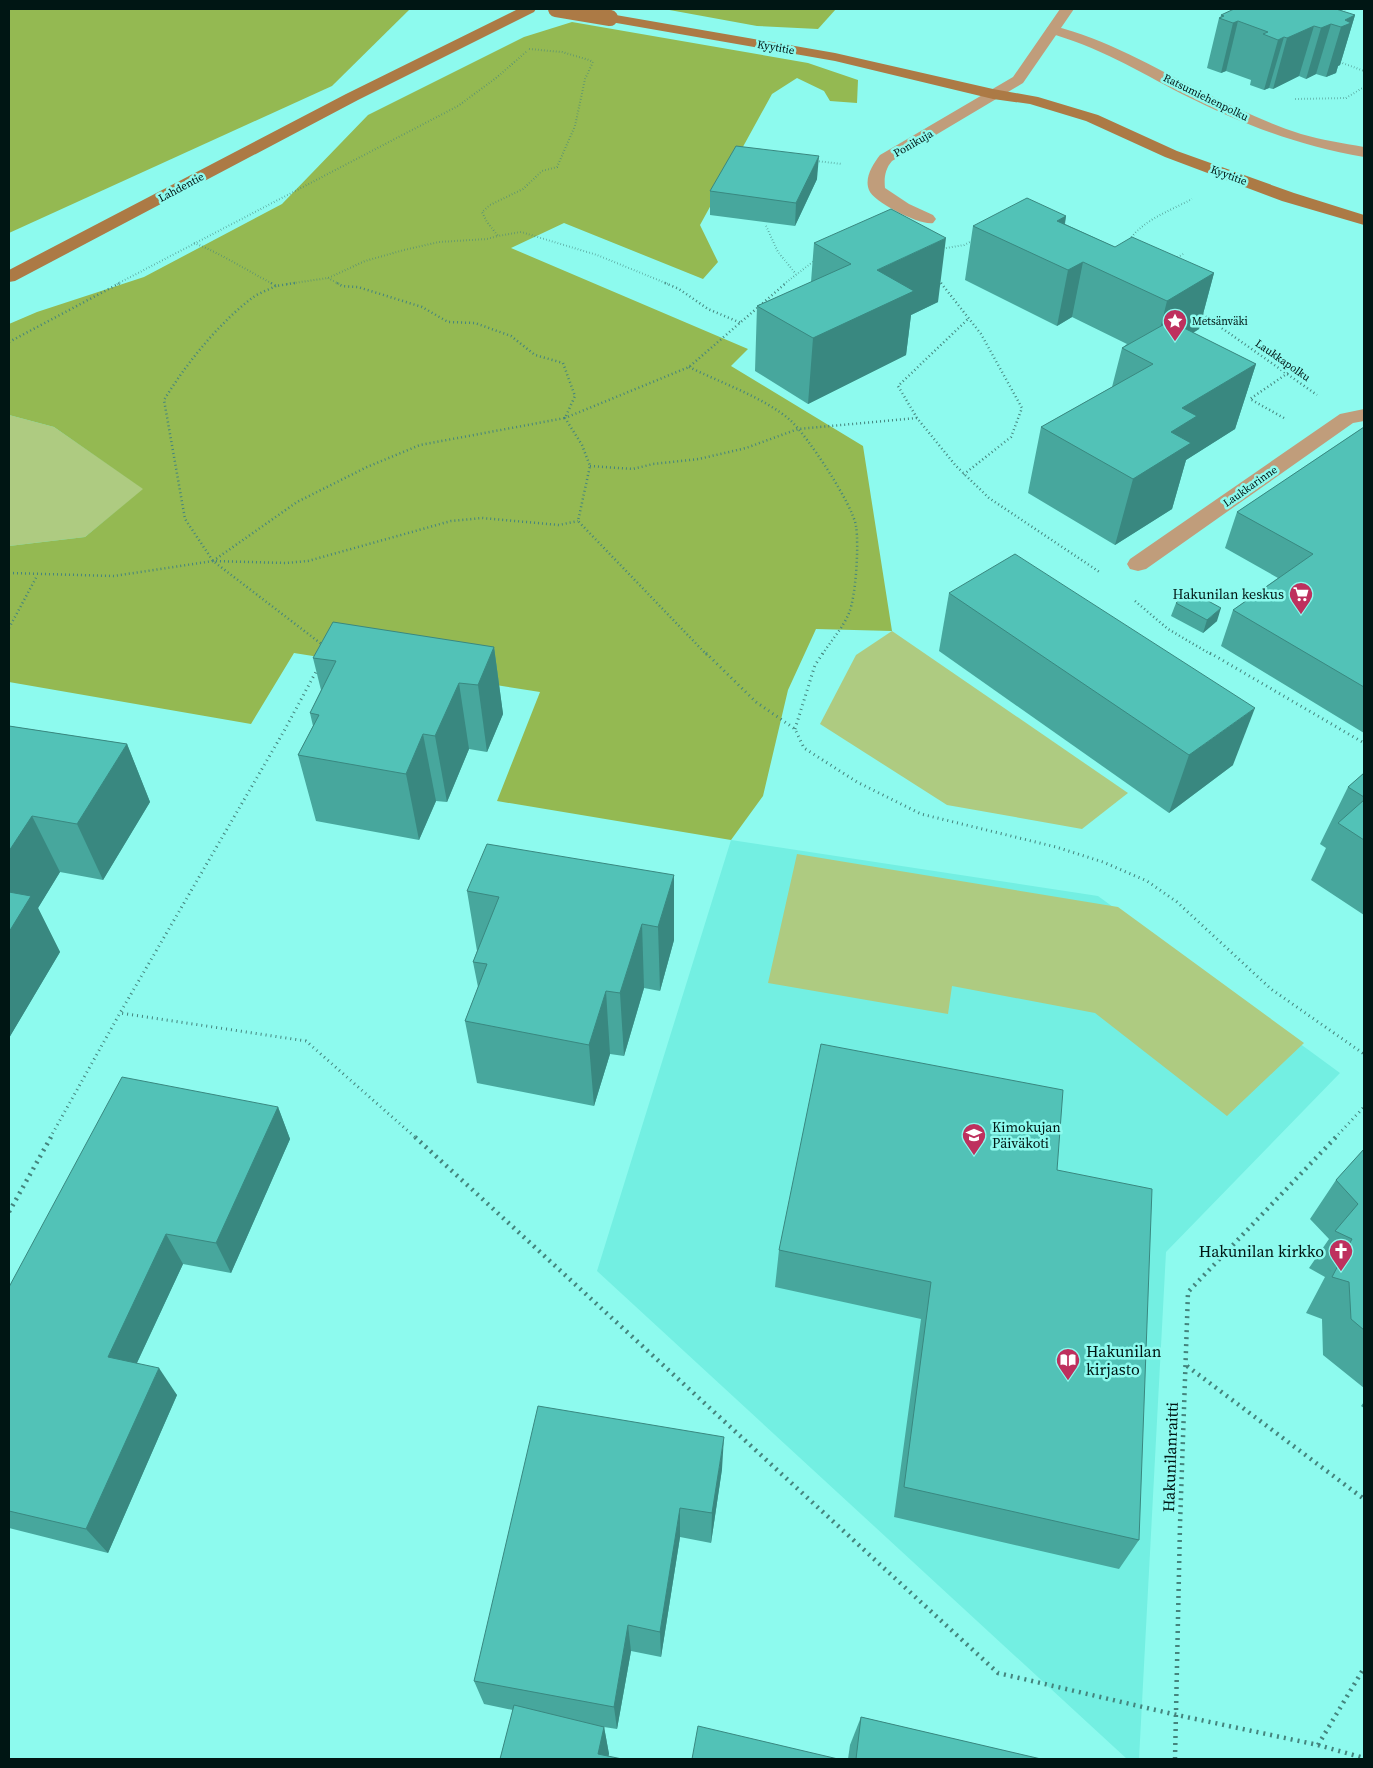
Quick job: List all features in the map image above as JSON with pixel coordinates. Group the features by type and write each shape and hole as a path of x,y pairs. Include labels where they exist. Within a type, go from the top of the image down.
{"main road":[{"name":"Lahdentie","path":"9,277 352,97 529,9"},
{"name":"Kyytitie","path":"556,9 836,57 993,94 1021,108 1080,129 1171,154 1288,197 1364,220"},
{"name":"Lahdentie","path":"76,224 352,97"},
{"name":"Kyytitie","path":"1288,197 1364,235"}],"street":[{"path":"993,94 1018,80 1067,9"},
{"name":"Ratsumiehenpolku","path":"1053,30 1076,35 1134,60 1185,88 1286,134 1364,152"},
{"name":"Ponikuja","path":"927,219 903,208 877,190 876,175 880,165 886,158 993,94"},
{"name":"Laukkarinne","path":"1138,564 1320,437 1356,416"}],"path":[{"path":"1338,13 1346,9"},
{"path":"9,342 193,243 458,106 496,78 535,42"},
{"path":"498,236 493,227 483,219 482,212 490,205 523,189 542,172 557,167 578,122 584,81 593,67 593,62 584,57 565,55 562,52 528,49"},
{"path":"1336,61 1364,71"},
{"path":"814,160 843,164"},
{"path":"1127,244 1130,237 1140,228 1200,195"},
{"path":"766,226 775,246 796,274"},
{"path":"328,649 213,561 185,519 164,400 180,372 227,320 253,297 276,286 328,278 365,261 404,250 439,242 487,240 521,232 597,255 679,289 686,296 717,314 741,323"},
{"path":"942,248 964,245 981,236"},
{"path":"193,243 220,253 239,266 276,286"},
{"path":"1170,261 1183,254"},
{"path":"213,561 297,502 367,467 420,445 565,418 688,367 796,274 816,260"},
{"path":"936,276 981,334 1022,408 1011,437 963,475"},
{"path":"328,278 342,286 358,287 422,307 448,322 475,324 511,336 535,355 563,363 575,396 565,418"},
{"path":"766,300 774,303"},
{"name":"Laukkapolku","path":"1194,308 1288,373 1356,416"},
{"path":"1193,312 1201,314"},
{"path":"969,318 898,386 917,418 963,475 1001,507 1079,556 1106,578"},
{"path":"688,367 760,401 790,420 816,452 847,505 856,525 855,579 848,612 815,665 795,729"},
{"path":"1288,373 1250,400 1320,437"},
{"path":"565,418 582,445 590,466 578,521"},
{"path":"590,466 633,469 653,464 699,459 746,448 798,429 917,418"},
{"path":"9,573 37,576 114,576 213,561 286,563 308,561 458,520 482,518 559,526 578,521"},
{"path":"578,521 727,675 756,702 795,729 804,748 857,782 921,814 1056,846 1103,862 1147,881 1176,902 1271,989 1364,1054"},
{"path":"9,628 37,576"},
{"path":"1133,600 1168,629 1364,743"},
{"path":"9,1212 120,1013 284,731 319,666"},
{"path":"120,1013 306,1041 440,1160 998,1673 1177,1715 1318,1745 1364,1758"},
{"name":"Hakunilanraitti","path":"1175,1759 1180,1525 1188,1292 1364,1107"},
{"path":"1186,1366 1364,1499"},
{"path":"1318,1745 1364,1668"}],"shaded area":[{"path":"410,9 332,86 9,233 9,10"},
{"path":"664,9 836,9 818,29 757,26"},
{"path":"572,22 808,63 858,80 857,103 830,101 824,91 797,78 772,94 700,225 718,262 703,279 564,223 511,248 748,349 731,366 863,446 892,631 816,629 788,690 763,796 731,840 497,801 540,692 294,653 251,724 9,682 9,546 85,537 143,489 54,427 9,415 9,324 37,312 144,277 282,204 368,115 524,37"},
{"path":"9,415 54,427 144,489 85,537 9,546"},
{"path":"892,631 1128,793 1082,829 947,805 820,724 856,655"},
{"path":"731,840 1098,896 1340,1073 1166,1252 1139,1759 1127,1759 597,1271"},
{"path":"797,854 1118,907 1304,1043 1227,1116 1095,1013 952,986 948,1014 768,983"}],"building":[{"path":"1234,9 1336,9 1355,15 1345,20 1351,23 1341,27 1331,24 1321,28 1314,26 1278,40 1263,34 1268,32 1238,21 1233,23 1219,18 1224,16 1221,15"},
{"path":"736,146 819,156 796,203 710,191"},
{"path":"1027,198 1066,216 1057,221 1115,247 1132,237 1214,273 1167,301 1083,262 1068,270 973,226"},
{"path":"891,209 946,238 877,270 914,291 813,338 757,306 851,264 814,243"},
{"path":"1170,321 1256,364 1182,408 1197,416 1171,432 1191,443 1133,479 1041,427 1153,364 1122,348"},
{"name":"Hakunilan keskus","path":"1364,427 1364,687 1233,610 1313,554 1237,512"},
{"path":"1015,554 1255,708 1189,755 949,593"},
{"path":"1190,591 1221,608 1207,620 1176,603"},
{"path":"333,622 494,647 478,685 459,683 435,736 423,734 406,774 298,755 319,715 310,713 336,661 313,658"},
{"path":"9,726 127,744 77,824 32,816 9,851"},
{"path":"1364,773 1364,797 1348,787"},
{"path":"1364,800 1364,840 1338,823"},
{"path":"487,844 674,875 658,927 642,924 620,993 606,991 589,1045 465,1021 487,964 473,962 499,897 467,891"},
{"path":"9,892 31,896 9,932"},
{"path":"821,1044 1063,1090 1057,1170 1152,1189 1139,1540 904,1487 931,1282 779,1250"},
{"path":"122,1077 278,1107 216,1243 166,1234 108,1357 159,1368 86,1529 9,1511 9,1287"},
{"path":"1364,1149 1364,1330 1351,1319 1349,1282 1332,1277 1352,1239 1335,1231 1358,1204 1336,1180"},
{"path":"538,1406 724,1437 712,1513 680,1508 660,1632 628,1625 614,1707 474,1681"},
{"path":"514,1705 604,1727 598,1754 622,1759 500,1759"},
{"path":"861,1717 1041,1759 856,1759"},
{"path":"698,1726 838,1759 692,1759"}],"place":[{"name":"Metsänväki","path":"1175,342"},
{"name":"Hakunilan keskus","path":"1301,615"},
{"name":"Kimokujan Päiväkoti","path":"974,1156"},
{"name":"Hakunilan kirkko","path":"1341,1272"},
{"name":"Hakunilan kirjasto","path":"1068,1381"}]}
